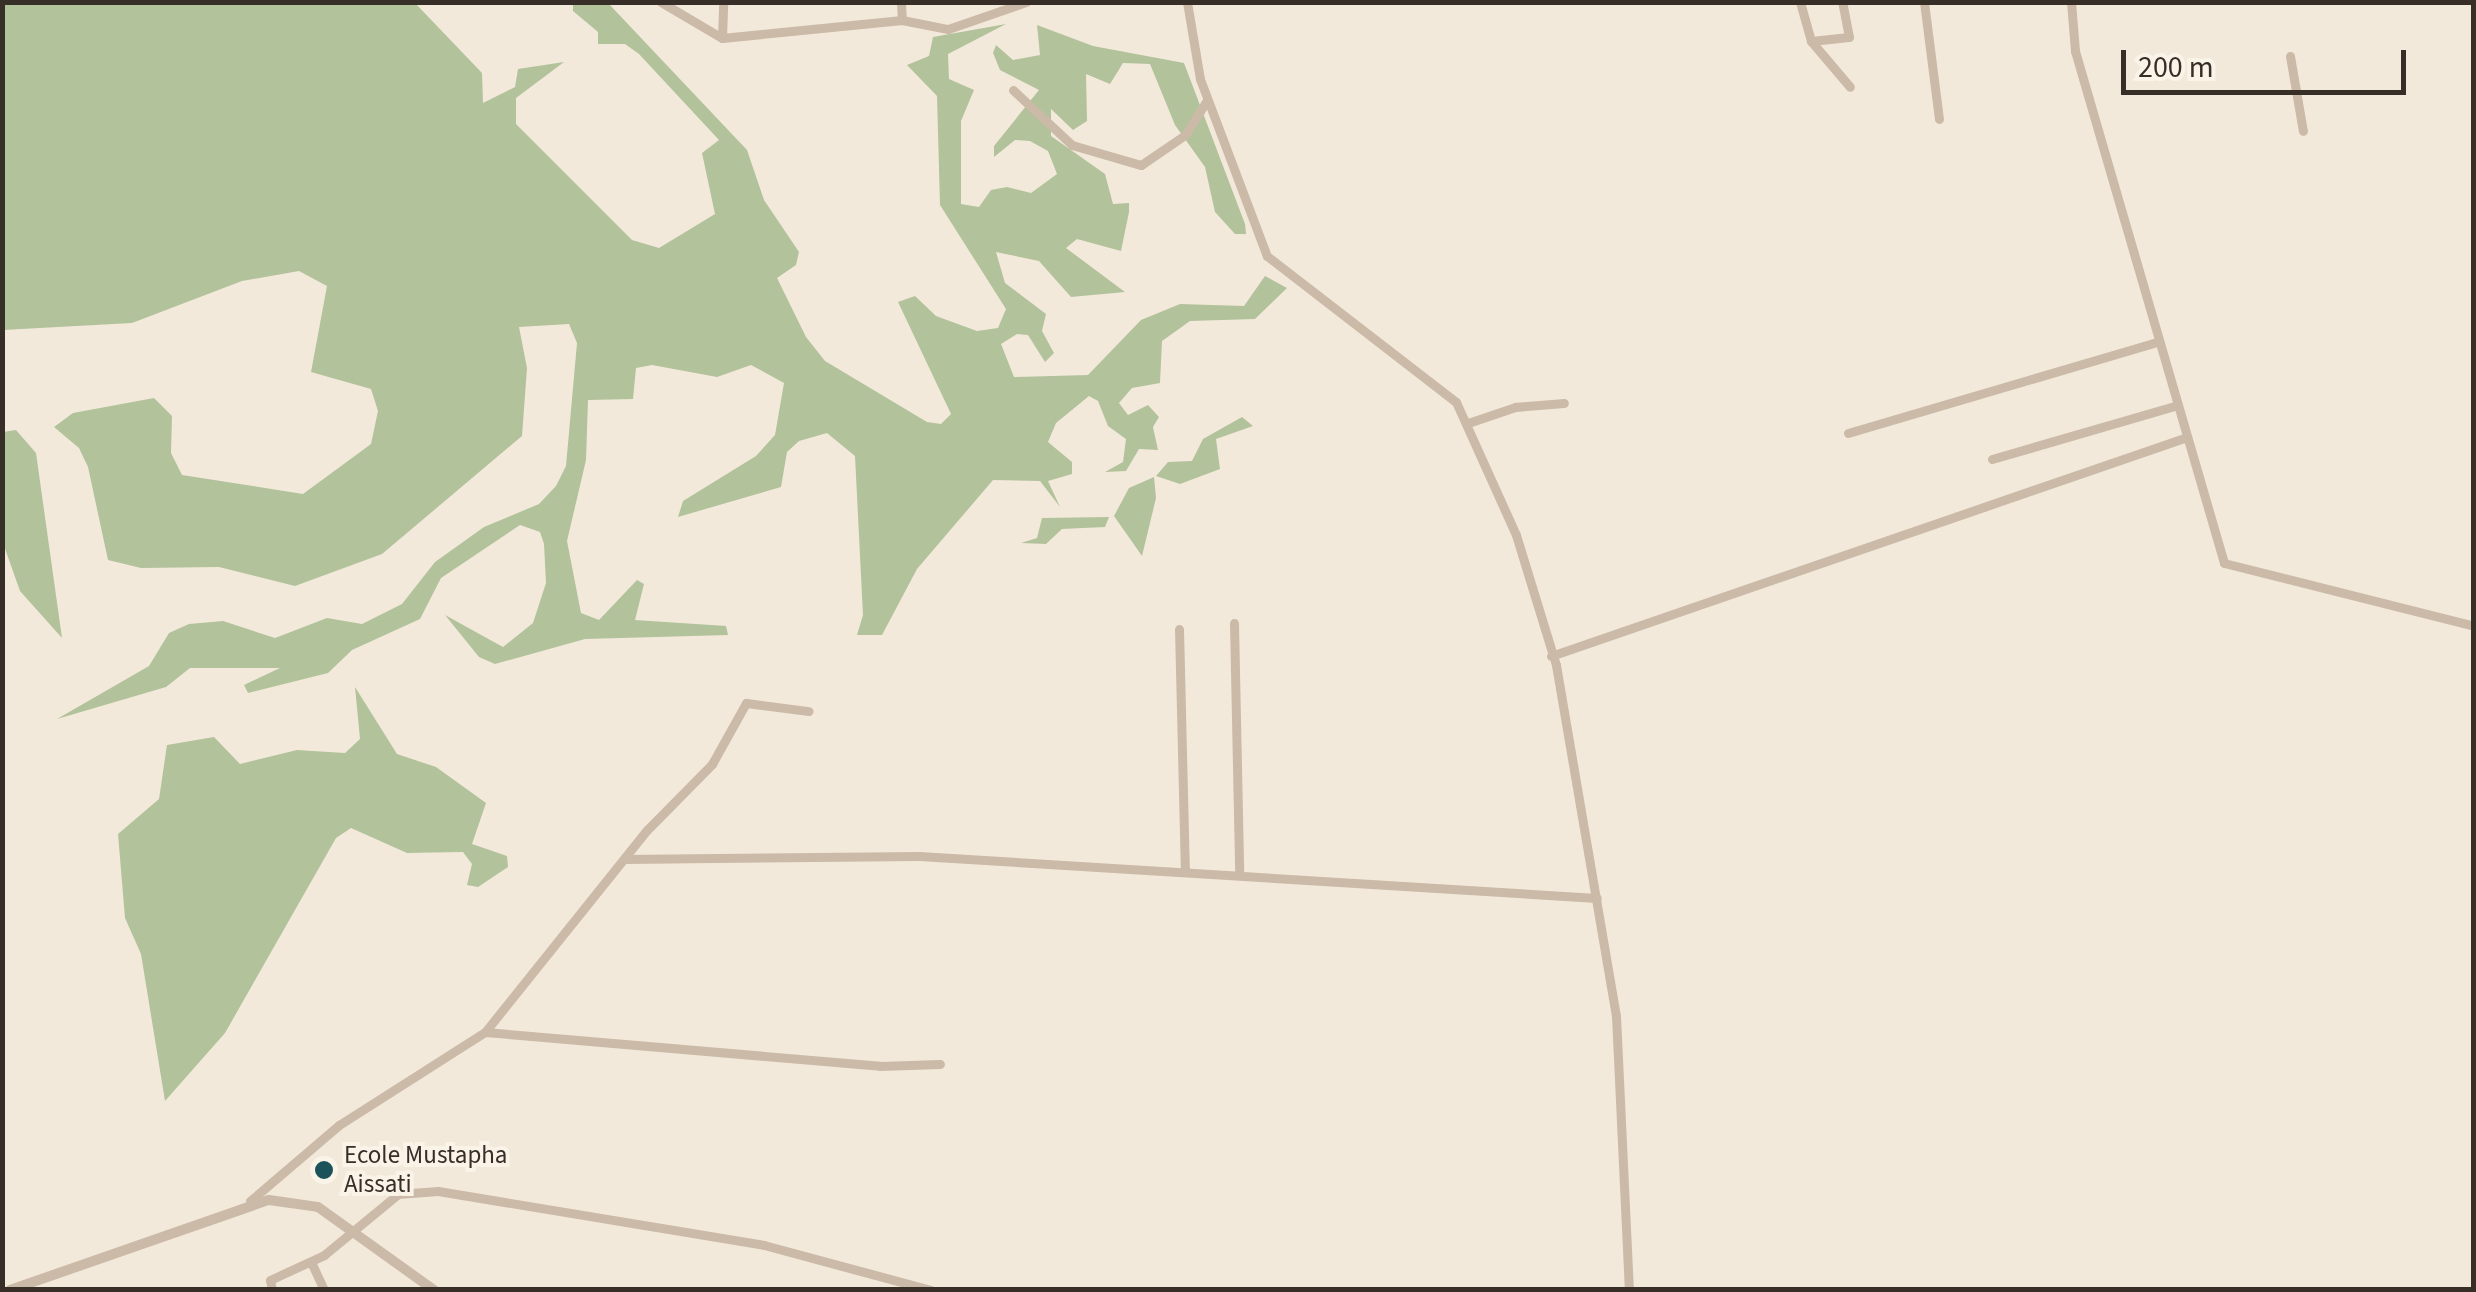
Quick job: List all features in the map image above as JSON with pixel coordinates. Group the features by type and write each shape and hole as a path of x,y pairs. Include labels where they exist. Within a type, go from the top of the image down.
{"street":[{"path":"661,2 722,38 902,20 948,29 1026,2"},
{"path":"722,38 723,2"},
{"path":"901,2 902,20"},
{"path":"1188,2 1207,100 1276,267 1435,383 1468,423 1516,535 1551,656 1597,898 1623,1068 1629,1290"},
{"path":"1800,2 1811,42 1850,87"},
{"path":"1811,42 1850,37 1842,2"},
{"path":"1924,2 1939,118"},
{"path":"2071,2 2075,50 2174,406 2224,564 2474,626"},
{"path":"2290,56 2302,131"},
{"path":"1013,90 1072,145 1141,165 1185,135 1207,100"},
{"path":"1848,433 2158,342"},
{"path":"1468,423 1515,406 1564,402"},
{"path":"1992,460 2174,406"},
{"path":"1551,656 2184,438"},
{"path":"1234,623 1239,871"},
{"path":"1178,630 1186,872"},
{"path":"10,1290 250,1202 340,1125 485,1032 624,859 712,764 746,703 808,711"},
{"path":"624,859 919,856 1186,872 1239,871 1597,898"},
{"path":"485,1032 880,1066 940,1064"},
{"path":"272,1290 270,1280 311,1262 398,1194 438,1191 764,1245 930,1290"},
{"path":"250,1202 318,1206 434,1290"},
{"path":"311,1262 324,1290"}],"green space":[{"path":"2,3 415,3 482,73 483,103 515,87 518,69 564,62 516,98 516,124 632,240 659,248 715,214 702,153 719,140 639,54 625,44 598,44 598,32 573,11 573,3 608,3 747,150 764,200 799,252 796,265 777,278 806,337 825,361 927,422 941,424 951,414 898,302 915,296 936,316 977,331 998,328 1006,309 940,205 937,96 907,65 929,56 933,37 1006,24 948,54 949,79 974,90 961,121 961,204 979,207 991,190 1007,187 1031,193 1057,174 1048,151 1030,141 1015,140 994,157 994,146 1039,90 1000,70 993,53 996,45 1013,60 1040,55 1037,25 1093,46 1184,63 1245,224 1246,234 1235,234 1215,212 1205,167 1175,125 1150,64 1123,63 1110,84 1086,74 1087,121 1073,130 1051,109 1051,136 1105,174 1113,204 1129,203 1129,212 1121,251 1077,239 1066,248 1125,292 1071,297 1039,261 996,252 1005,283 1046,314 1042,331 1054,353 1045,362 1028,335 1017,334 1001,344 1014,377 1088,375 1141,320 1180,304 1244,306 1265,276 1287,288 1255,319 1190,321 1162,341 1160,383 1132,388 1119,403 1128,415 1148,405 1159,417 1153,427 1158,450 1139,449 1126,471 1105,472 1123,462 1126,439 1108,426 1098,401 1089,396 1056,423 1048,442 1072,462 1072,474 1048,481 1060,507 1040,481 993,480 917,569 882,635 857,635 863,615 855,456 827,433 799,441 787,452 781,487 678,517 683,501 756,456 775,435 784,383 751,365 717,377 652,365 636,368 633,399 588,400 586,460 567,541 581,613 599,620 637,580 644,584 635,620 726,626 728,635 585,639 495,664 479,657 445,615 503,647 533,623 546,583 544,544 540,532 520,525 441,578 420,619 352,650 328,673 248,693 244,685 280,668 190,668 166,687 57,719 149,666 169,633 189,624 223,621 275,638 327,618 362,624 402,604 435,562 484,527 539,504 556,486 566,466 577,343 569,324 519,327 527,368 522,436 382,554 295,586 219,567 141,568 108,560 88,467 79,448 54,427 73,413 154,398 172,416 171,453 182,475 303,494 371,444 378,411 371,389 311,372 327,286 299,271 242,281 132,323 3,330"},
{"path":"1242,417 1253,426 1216,439 1220,469 1180,484 1156,476 1168,462 1192,461 1203,439"},
{"path":"16,430 36,453 62,638 20,591 3,543 3,432"},
{"path":"1154,477 1156,498 1142,556 1114,516 1129,488"},
{"path":"1109,517 1105,527 1062,529 1046,544 1021,543 1037,538 1042,518"},
{"path":"355,687 397,754 436,767 486,803 472,844 507,856 508,867 478,887 467,885 472,864 463,852 407,853 351,828 336,838 225,1033 165,1101 141,954 125,918 118,834 159,799 167,745 214,737 240,764 297,750 345,753 360,739"}],"place":[{"name":"Ecole Mustapha Aissati","path":"324,1170"}]}
